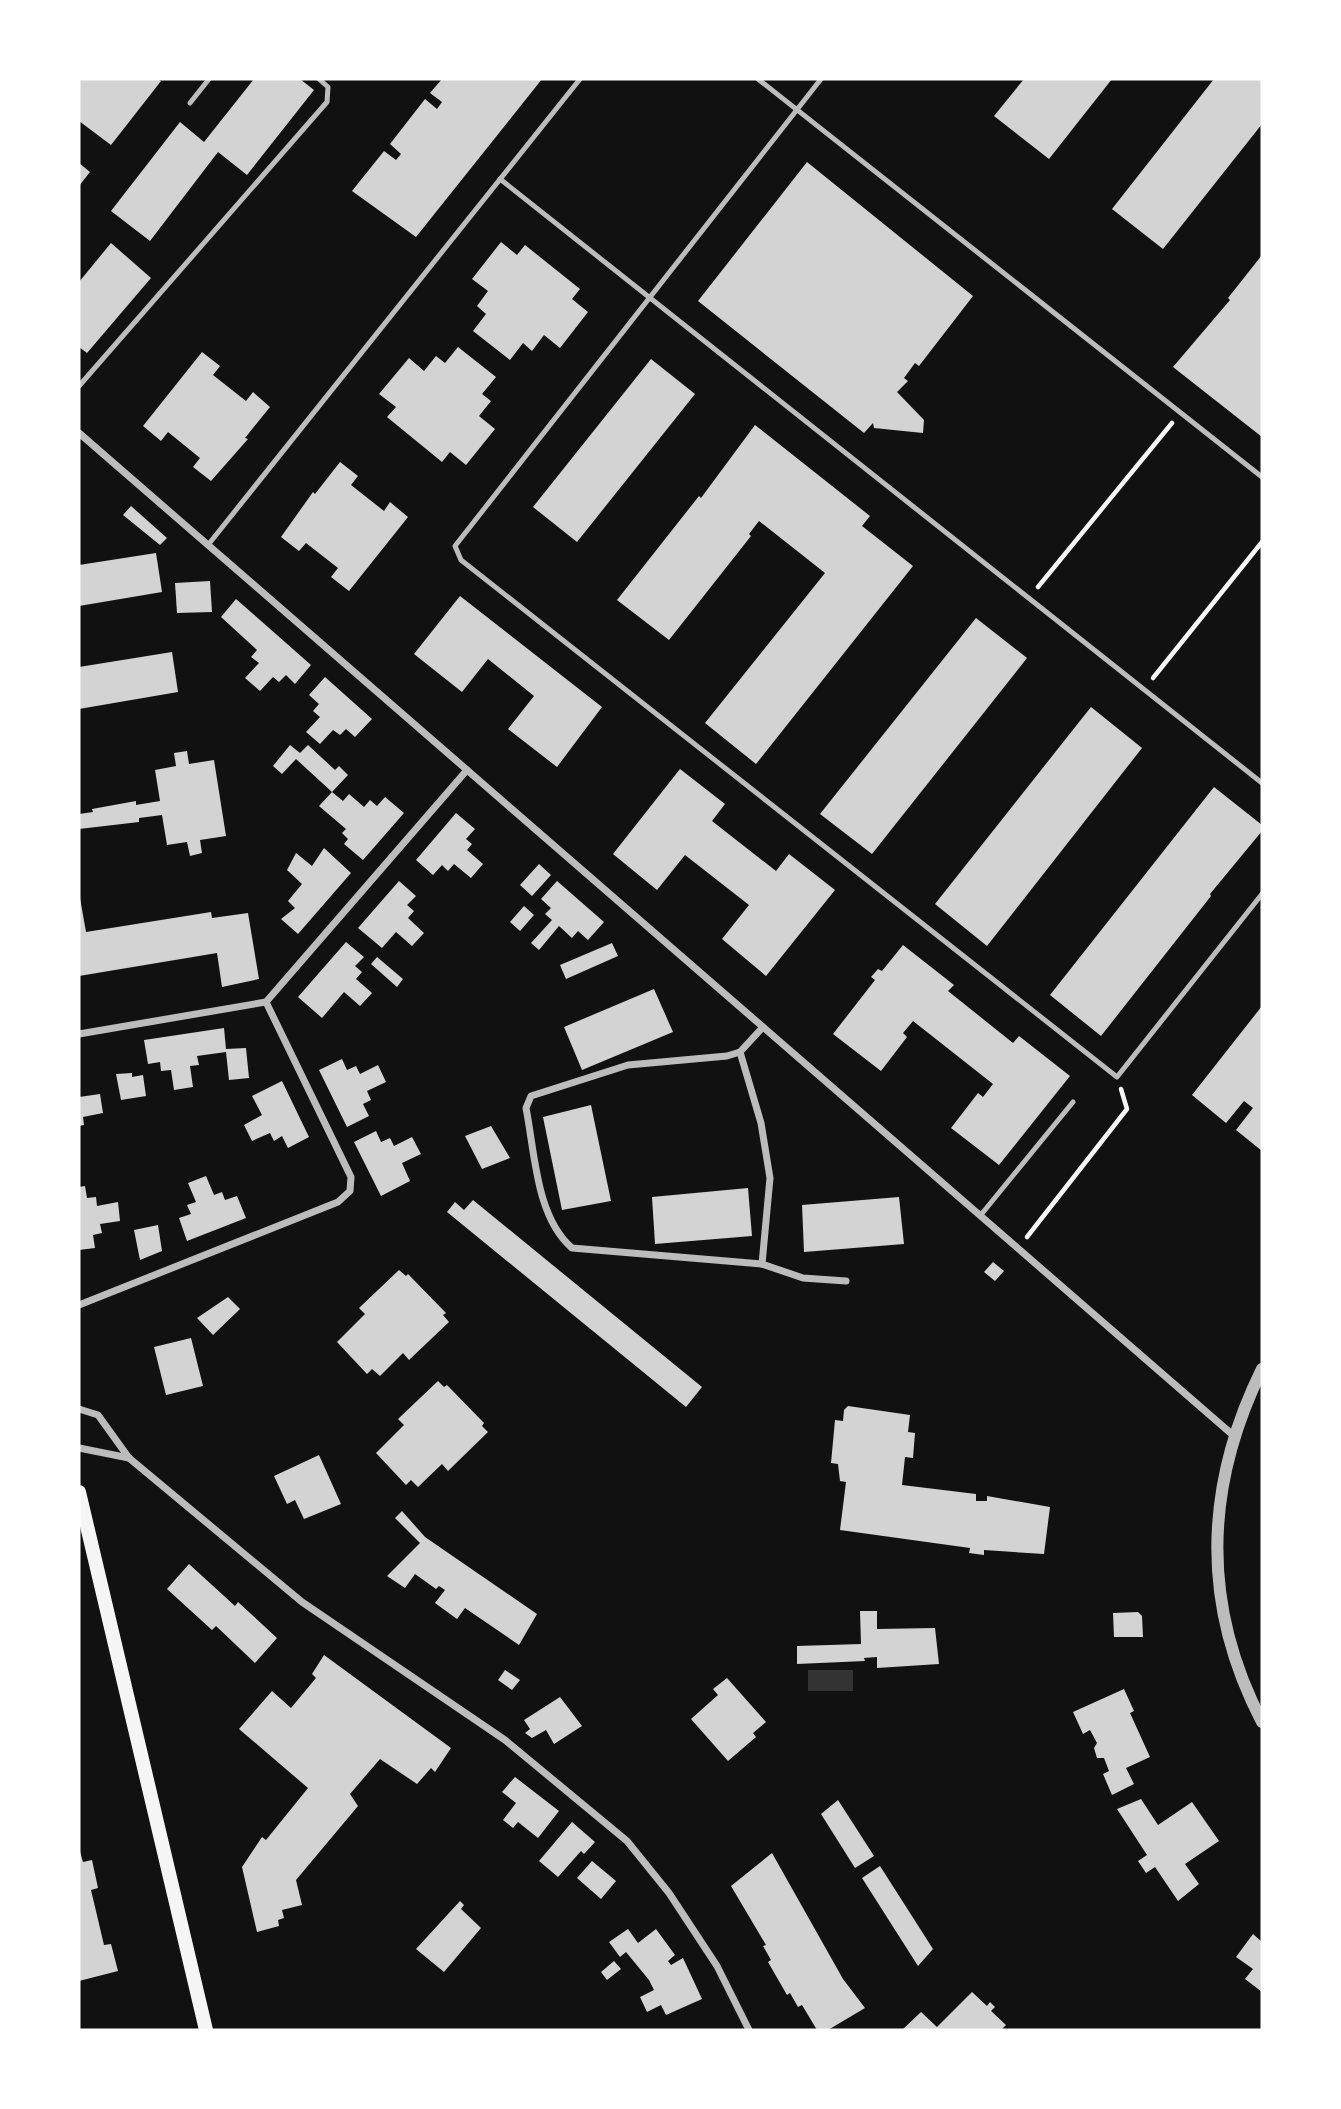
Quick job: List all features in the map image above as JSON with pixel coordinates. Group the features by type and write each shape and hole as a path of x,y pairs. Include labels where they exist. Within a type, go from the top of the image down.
{"main road":[{"path":"79,1492 206,2030"}],"street":[{"path":"79,433 1234,1436"},
{"path":"79,1034 265,1002 467,770"},
{"path":"79,1305 338,1202 350,1191 351,1177 265,1002"},
{"path":"763,1027 740,1052 727,1056 628,1065 544,1089 531,1096 526,1108 547,1211 557,1235 572,1248 762,1264 803,1278 846,1281"},
{"path":"740,1052 761,1123 769,1178 762,1264"},
{"path":"1262,1370 1240,1414 1222,1477 1218,1575 1224,1628 1242,1683 1262,1721"},
{"path":"79,1409 98,1415 129,1458 302,1602 505,1740 628,1841 669,1893 717,1966 749,2030"},
{"path":"79,1448 129,1458"}],"lane":[{"path":"190,103 209,79"},
{"path":"79,386 327,102 328,87 318,79"},
{"path":"208,545 580,79"},
{"path":"758,79 1262,477"},
{"path":"821,79 456,546 461,560 1117,1077 1262,894"},
{"path":"500,179 1262,783"},
{"path":"980,1216 1073,1102"}],"path":[{"path":"1028,598 1181,412"},
{"path":"1144,690 1262,542"},
{"path":"1017,1248 1127,1110 1117,1077"}],"shaded area":[{"path":"808,1670 853,1670 853,1691 808,1691"}],"building":[{"path":"79,79 161,81 111,145 79,121"},
{"path":"254,79 300,79 314,90 247,175 218,152 150,241 111,211 180,122 204,142"},
{"path":"442,79 542,79 416,237 352,191 384,151 396,160 401,154 390,144 425,99 437,109 442,102 430,93"},
{"path":"1024,79 1112,79 1049,159 994,116"},
{"path":"1214,79 1262,79 1262,124 1163,249 1112,209"},
{"path":"807,162 973,296 919,366 915,363 904,378 908,381 897,392 924,420 923,433 874,428 873,423 864,433 698,301"},
{"path":"79,163 90,172 79,186"},
{"path":"501,242 517,255 525,245 580,289 572,299 588,312 560,348 544,335 532,351 523,343 510,360 473,331 486,314 477,306 488,291 472,279"},
{"path":"111,243 151,278 87,353 79,347 79,282"},
{"path":"1262,255 1262,437 1173,367 1230,300 1228,298"},
{"path":"458,347 496,377 482,394 491,401 479,416 495,429 466,465 450,452 442,462 387,417 396,407 379,394 409,358 424,371 436,356 445,363"},
{"path":"202,352 220,366 213,375 246,401 253,392 270,407 245,438 248,439 211,481 193,467 200,458 168,432 161,441 143,426"},
{"path":"651,359 695,394 577,542 533,507"},
{"path":"755,425 870,516 862,526 913,566 756,764 705,723 825,573 759,521 749,534 751,536 669,640 617,600 699,496 701,498"},
{"path":"340,462 358,476 351,485 384,511 390,502 408,517 349,591 331,577 338,568 306,543 299,551 281,537 313,492 315,494"},
{"path":"131,506 167,538 160,545 123,515"},
{"path":"156,553 162,592 79,606 79,565"},
{"path":"210,581 212,612 177,613 175,583"},
{"path":"460,596 602,707 557,767 508,729 534,696 488,659 462,692 414,654"},
{"path":"236,599 311,665 295,684 286,675 279,682 273,677 260,691 245,678 259,663 251,657 257,650 221,617"},
{"path":"976,618 1027,658 872,854 820,814"},
{"path":"172,652 178,692 79,709 79,667"},
{"path":"325,677 372,719 355,737 346,729 340,735 333,730 320,744 306,732 320,717 313,711 319,704 309,695"},
{"path":"1091,707 1142,748 987,946 935,904"},
{"path":"290,745 300,753 308,745 335,770 339,766 348,775 332,792 296,759 282,774 273,766"},
{"path":"187,751 189,764 214,760 226,836 200,840 202,853 190,856 187,842 167,845 162,815 139,818 139,822 79,829 79,814 93,812 92,809 136,801 136,805 160,801 155,770 176,766 174,753"},
{"path":"680,769 725,804 712,821 776,871 789,854 835,890 766,976 722,939 749,905 685,855 657,890 613,854"},
{"path":"1214,787 1262,825 1262,831 1101,1036 1050,995"},
{"path":"332,792 343,801 349,794 364,807 370,800 377,806 385,797 404,813 363,860 344,844 348,839 342,833 346,829 319,806"},
{"path":"456,813 475,829 466,839 472,844 467,850 483,864 471,878 454,864 448,871 442,865 433,875 416,860"},
{"path":"324,848 351,873 298,934 281,919 295,908 288,901 302,884 287,870 296,853 312,866"},
{"path":"539,864 551,875 532,896 520,885"},
{"path":"399,881 416,896 407,905 414,911 408,918 424,933 412,946 396,932 382,948 358,928"},
{"path":"557,881 604,922 588,940 578,931 572,938 559,926 539,950 531,943 552,920 545,914 551,908 541,899"},
{"path":"80,898 86,932 211,912 212,918 248,913 259,979 222,987 217,953 79,976"},
{"path":"524,906 534,915 520,931 510,922"},
{"path":"346,942 364,957 355,966 362,972 356,979 372,993 360,1006 344,992 322,1018 298,997"},
{"path":"612,943 618,956 566,979 560,965"},
{"path":"903,945 954,985 948,991 1013,1043 1019,1036 1070,1076 999,1165 951,1128 978,1093 983,1097 993,1084 913,1021 903,1033 907,1037 881,1071 833,1034 875,980 871,977 878,969 882,971"},
{"path":"377,957 403,979 397,987 371,964"},
{"path":"654,989 673,1032 582,1070 564,1027"},
{"path":"1262,1006 1262,1151 1236,1130 1253,1108 1244,1101 1226,1123 1192,1095"},
{"path":"224,1028 226,1049 246,1048 249,1078 229,1080 226,1052 197,1056 199,1065 190,1066 193,1087 174,1090 171,1070 161,1071 160,1062 148,1064 144,1040"},
{"path":"342,1059 347,1070 356,1066 360,1074 378,1065 386,1082 367,1091 371,1100 363,1104 369,1116 347,1127 319,1070"},
{"path":"132,1073 132,1077 143,1075 146,1096 121,1100 116,1074"},
{"path":"282,1081 309,1137 288,1148 282,1136 274,1141 270,1133 252,1141 244,1125 262,1115 252,1096"},
{"path":"100,1094 103,1113 83,1117 84,1125 79,1126 79,1097"},
{"path":"591,1105 611,1201 562,1210 543,1117"},
{"path":"491,1126 510,1158 482,1169 465,1136"},
{"path":"376,1131 381,1142 390,1138 394,1146 412,1137 421,1154 402,1163 410,1181 381,1196 354,1142"},
{"path":"206,1176 214,1195 222,1192 225,1200 237,1196 246,1218 187,1241 179,1218 191,1214 187,1205 196,1202 188,1183"},
{"path":"85,1186 87,1198 96,1197 97,1206 118,1202 120,1221 100,1224 102,1233 93,1235 95,1248 79,1250 79,1187"},
{"path":"748,1188 752,1236 655,1244 652,1197"},
{"path":"899,1197 904,1244 804,1252 802,1205"},
{"path":"473,1200 702,1387 686,1407 447,1212 455,1202 464,1210"},
{"path":"158,1225 162,1251 140,1260 134,1230"},
{"path":"993,1262 1004,1271 995,1281 984,1272"},
{"path":"399,1270 406,1276 408,1274 446,1313 443,1315 449,1322 409,1360 403,1353 380,1376 372,1369 367,1374 337,1342 365,1314 359,1308"},
{"path":"228,1297 240,1309 213,1335 197,1318"},
{"path":"191,1338 203,1386 166,1395 154,1347"},
{"path":"438,1381 444,1387 447,1385 484,1423 482,1426 488,1432 448,1471 442,1464 418,1487 411,1480 406,1485 376,1453 404,1425 398,1419"},
{"path":"848,1406 910,1415 908,1432 915,1433 913,1458 905,1457 902,1485 976,1494 976,1501 987,1501 987,1496 1050,1507 1044,1554 984,1550 984,1555 969,1553 970,1548 840,1530 846,1482 840,1481 838,1464 831,1463 835,1420 843,1421 844,1410"},
{"path":"319,1455 341,1504 304,1519 295,1500 287,1504 274,1476"},
{"path":"402,1511 425,1537 537,1614 519,1645 465,1608 457,1619 435,1603 445,1590 439,1586 436,1589 415,1574 405,1588 387,1576 420,1543 395,1518"},
{"path":"189,1564 235,1606 238,1602 277,1638 255,1663 216,1626 212,1630 167,1589"},
{"path":"860,1611 877,1611 877,1629 935,1628 939,1664 877,1668 877,1657 864,1658 865,1661 797,1664 797,1646 861,1644"},
{"path":"1138,1612 1142,1616 1143,1637 1114,1637 1113,1613"},
{"path":"324,1655 451,1748 435,1772 431,1768 417,1784 380,1759 350,1794 358,1806 296,1880 302,1905 282,1910 284,1918 278,1920 279,1926 257,1932 242,1867 262,1837 266,1840 308,1788 239,1729 272,1691 291,1708 316,1678 312,1674"},
{"path":"505,1670 520,1680 512,1690 498,1680"},
{"path":"727,1678 766,1722 753,1733 756,1737 728,1761 691,1719 718,1695 713,1689"},
{"path":"1124,1689 1134,1711 1130,1713 1150,1757 1126,1768 1134,1784 1112,1795 1103,1774 1109,1771 1104,1758 1097,1758 1094,1748 1097,1743 1090,1730 1083,1734 1073,1712"},
{"path":"560,1697 582,1726 554,1744 546,1730 532,1738 525,1733 530,1729 524,1720"},
{"path":"515,1777 559,1811 538,1838 518,1822 513,1828 503,1820 516,1803 502,1792"},
{"path":"1141,1799 1158,1825 1192,1802 1219,1841 1185,1864 1199,1884 1178,1901 1155,1867 1146,1873 1138,1861 1147,1855 1117,1809"},
{"path":"838,1800 874,1856 855,1868 821,1814"},
{"path":"572,1822 595,1842 584,1854 581,1851 558,1877 539,1861"},
{"path":"79,1848 83,1862 92,1860 98,1888 91,1890 104,1945 111,1944 118,1971 79,1981"},
{"path":"772,1853 843,1979 865,2008 828,2030 817,2030 802,2005 798,2007 790,1993 787,1995 768,1962 771,1960 763,1946 766,1945 731,1886"},
{"path":"592,1861 616,1881 601,1899 577,1878"},
{"path":"880,1866 933,1949 918,1966 862,1878"},
{"path":"460,1901 464,1905 461,1909 481,1928 444,1972 416,1949"},
{"path":"628,1929 638,1943 656,1929 675,1955 668,1961 671,1965 683,1958 702,1999 666,2015 661,2005 647,2012 640,1997 654,1990 649,1980 626,1952 620,1957 609,1942"},
{"path":"1253,1934 1262,1942 1262,1992 1245,1979 1253,1969 1236,1957"},
{"path":"614,1961 621,1969 607,1980 601,1972"},
{"path":"972,1992 987,2006 990,2002 995,2007 991,2011 1006,2025 1001,2030 902,2030 921,2012 937,2027"}]}
